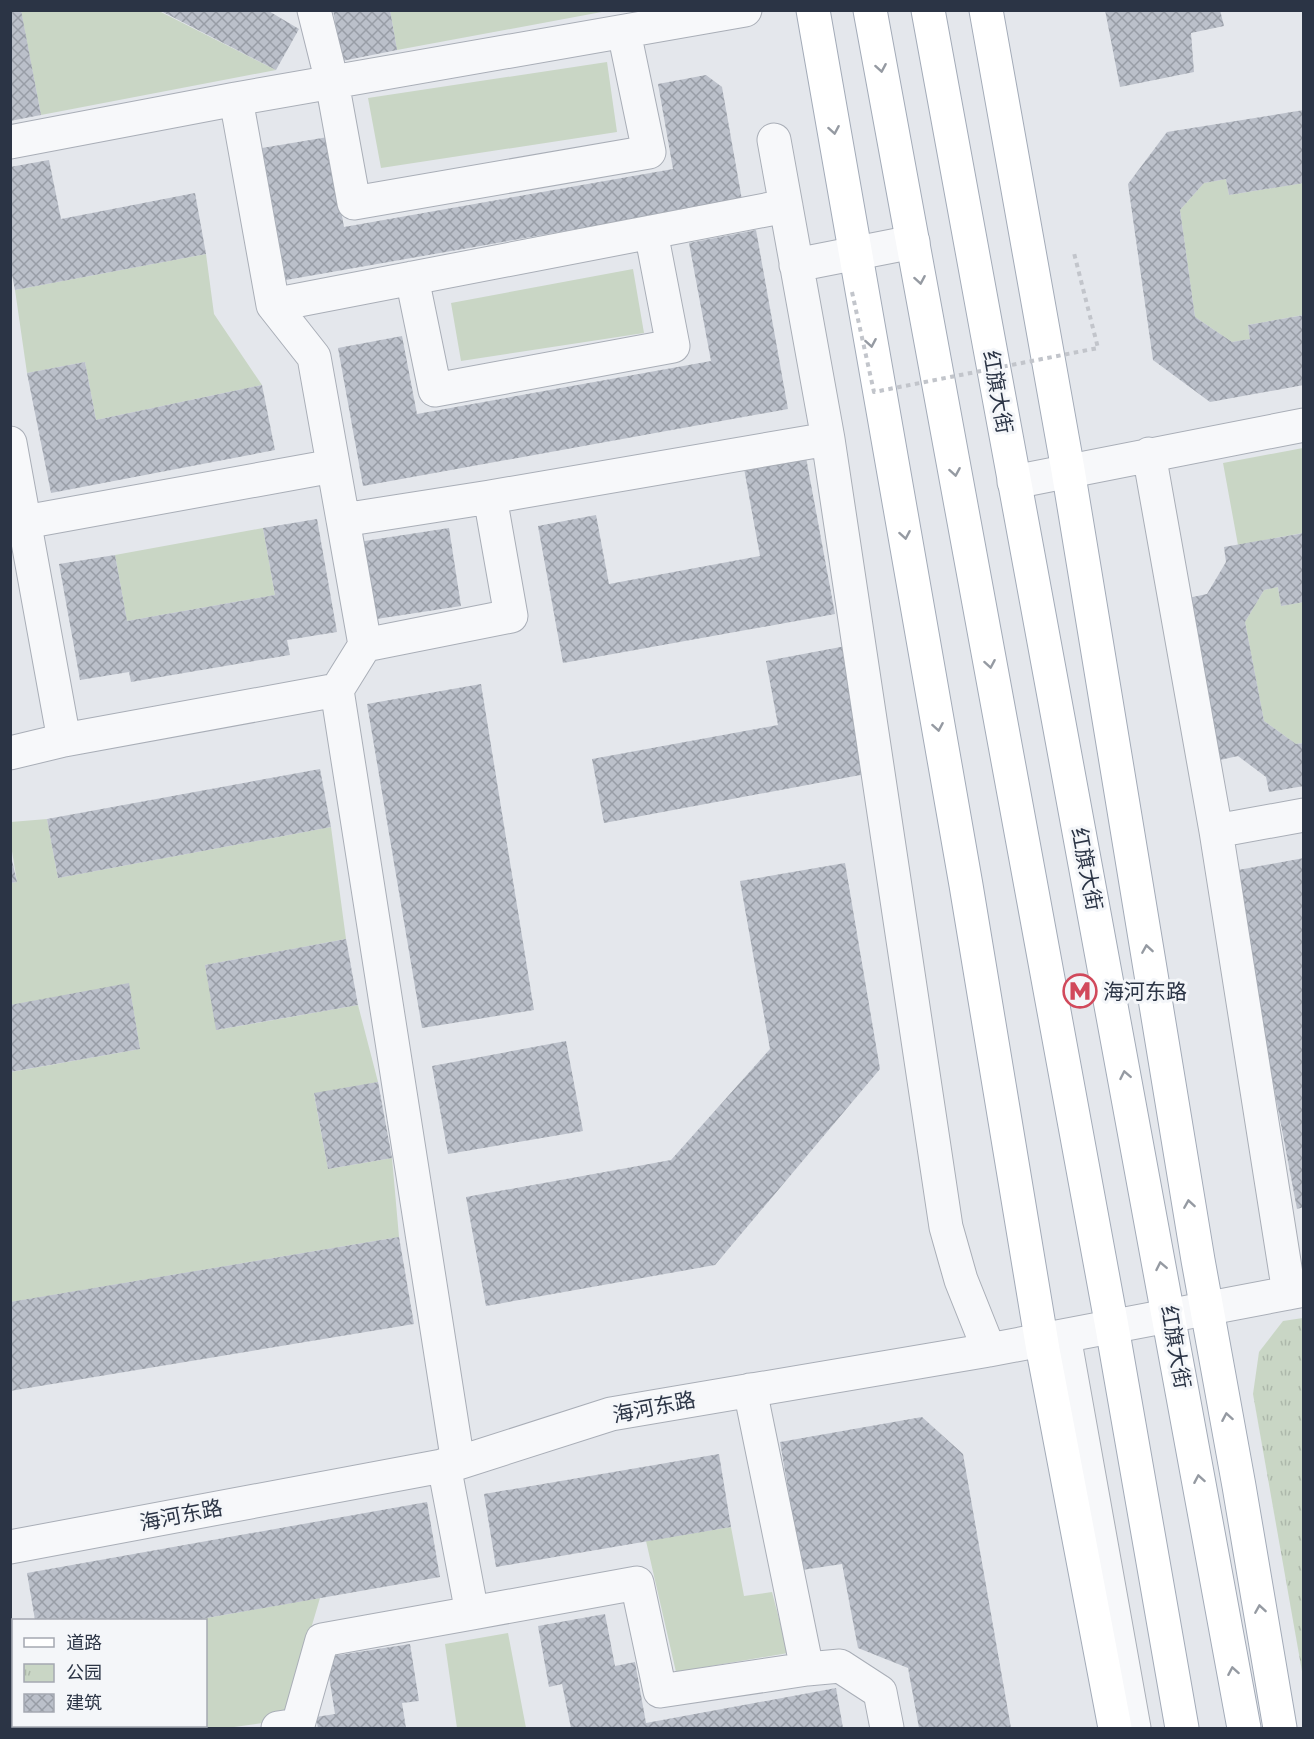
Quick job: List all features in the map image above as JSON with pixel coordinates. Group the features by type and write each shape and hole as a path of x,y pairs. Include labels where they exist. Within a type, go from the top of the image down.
{"main road":[{"path":"813,10 966,885 1052,1338 1115,1728"},
{"path":"870,10 1112,1327 1182,1728"},
{"name":"红旗大街","path":"928,10 1244,1728"},
{"name":"红旗大街","path":"986,10 1068,470 1207,1309 1280,1728"}],"street":[{"path":"314,10 332,82 354,203 649,152 624,32"},
{"path":"10,142 236,99 745,10"},
{"path":"236,99 273,305 314,357 365,645 337,690 472,1613"},
{"path":"774,140 828,439 946,1227 961,1280 989,1350"},
{"path":"273,305 786,206"},
{"path":"412,278 435,390 674,346 651,232"},
{"path":"796,265 912,242"},
{"path":"1014,482 1304,425"},
{"path":"343,520 828,439"},
{"path":"10,443 64,740"},
{"path":"1149,454 1296,1292"},
{"path":"25,522 333,466"},
{"path":"365,645 511,616 490,497"},
{"path":"10,753 64,740 337,690"},
{"path":"1216,831 1304,815"},
{"name":"海河东路","path":"10,1548 451,1464 611,1414 989,1350 1296,1292"},
{"path":"1052,1338 1134,1728"},
{"path":"750,1390 807,1669"},
{"path":"278,1728 298,1725 322,1640 637,1583 660,1691 840,1666 880,1692 887,1728"}],"path":[{"path":"852,292 874,392 1098,348 1074,253"}],"green space":[{"path":"390,10 607,11 397,50"},
{"path":"21,11 159,11 276,70 41,115"},
{"path":"607,62 617,132 381,168 368,98"},
{"path":"1226,179 1229,195 1303,183 1303,315 1248,325 1250,339 1232,342 1195,317 1180,210 1204,183"},
{"path":"206,254 214,314 262,385 96,420 85,362 27,373 15,290"},
{"path":"633,269 644,333 461,361 451,303"},
{"path":"1303,448 1303,533 1238,545 1223,463"},
{"path":"263,528 275,595 127,621 115,555"},
{"path":"1278,587 1281,606 1303,602 1303,743 1296,744 1264,721 1245,622 1264,590"},
{"path":"47,819 58,878 331,827 346,939 205,965 217,1030 358,1005 378,1082 314,1094 328,1169 392,1158 399,1237 11,1302 11,1072 140,1049 129,984 11,1005 10,883 17,882 11,845 11,822"},
{"path":"1304,1318 1303,1677 1253,1394 1259,1352 1283,1321"},
{"path":"731,1527 744,1596 772,1592 788,1653 676,1672 646,1541"},
{"path":"320,1598 284,1720 227,1728 197,1727 207,1727 207,1619 201,1619"},
{"path":"508,1633 526,1728 457,1728 445,1644"}],"building":[{"path":"10,10 21,10 41,115 10,121"},
{"path":"159,10 267,10 299,29 276,70"},
{"path":"333,10 390,10 397,50 342,61"},
{"path":"1105,10 1220,10 1224,26 1191,33 1194,72 1120,87"},
{"path":"706,75 722,87 742,200 286,280 262,148 328,137 344,227 673,169 658,84"},
{"path":"1304,110 1304,183 1229,195 1226,179 1204,183 1180,210 1195,317 1232,342 1250,339 1248,325 1304,315 1304,385 1210,402 1153,360 1128,184 1167,132"},
{"path":"49,160 61,219 195,193 206,254 15,290 10,265 10,167"},
{"path":"756,230 788,409 363,486 338,348 402,336 417,414 711,361 689,243"},
{"path":"85,362 96,420 262,385 275,450 51,493 27,373"},
{"path":"805,452 835,614 563,663 538,526 596,515 609,584 760,556 743,463"},
{"path":"317,519 337,632 287,640 290,655 131,682 129,672 80,680 59,564 115,555 127,621 275,595 263,528"},
{"path":"449,528 461,606 370,620 358,542"},
{"path":"1304,533 1304,602 1281,606 1278,587 1264,590 1245,622 1264,721 1296,744 1304,743 1304,786 1269,792 1266,777 1238,756 1220,760 1188,598 1207,594 1226,562 1224,547"},
{"path":"846,646 871,773 604,823 592,759 778,725 766,661"},
{"path":"481,684 534,1010 422,1028 367,704"},
{"path":"320,769 331,827 58,878 47,819"},
{"path":"10,852 17,882 10,883"},
{"path":"1304,858 1304,1207 1297,1209 1233,871"},
{"path":"845,863 880,1069 715,1265 486,1306 466,1197 671,1160 770,1049 740,881"},
{"path":"346,939 358,1005 216,1030 205,965"},
{"path":"129,983 140,1049 10,1072 10,1005"},
{"path":"566,1041 583,1131 448,1154 432,1066"},
{"path":"378,1082 392,1158 328,1169 314,1093"},
{"path":"399,1237 414,1324 10,1391 10,1302"},
{"path":"922,1417 963,1454 1011,1728 919,1728 908,1668 858,1648 842,1564 802,1570 780,1442"},
{"path":"719,1454 731,1527 496,1567 484,1494"},
{"path":"427,1502 440,1577 201,1619 35,1619 27,1573"},
{"path":"605,1614 615,1666 635,1662 646,1723 836,1688 843,1728 571,1728 562,1684 549,1687 538,1626"},
{"path":"410,1644 419,1701 402,1703 406,1728 318,1728 316,1717 335,1714 326,1657"},
{"path":"70,1727 154,1727 154,1728"}],"place":[{"name":"海河东路","path":"1080,991"}]}
